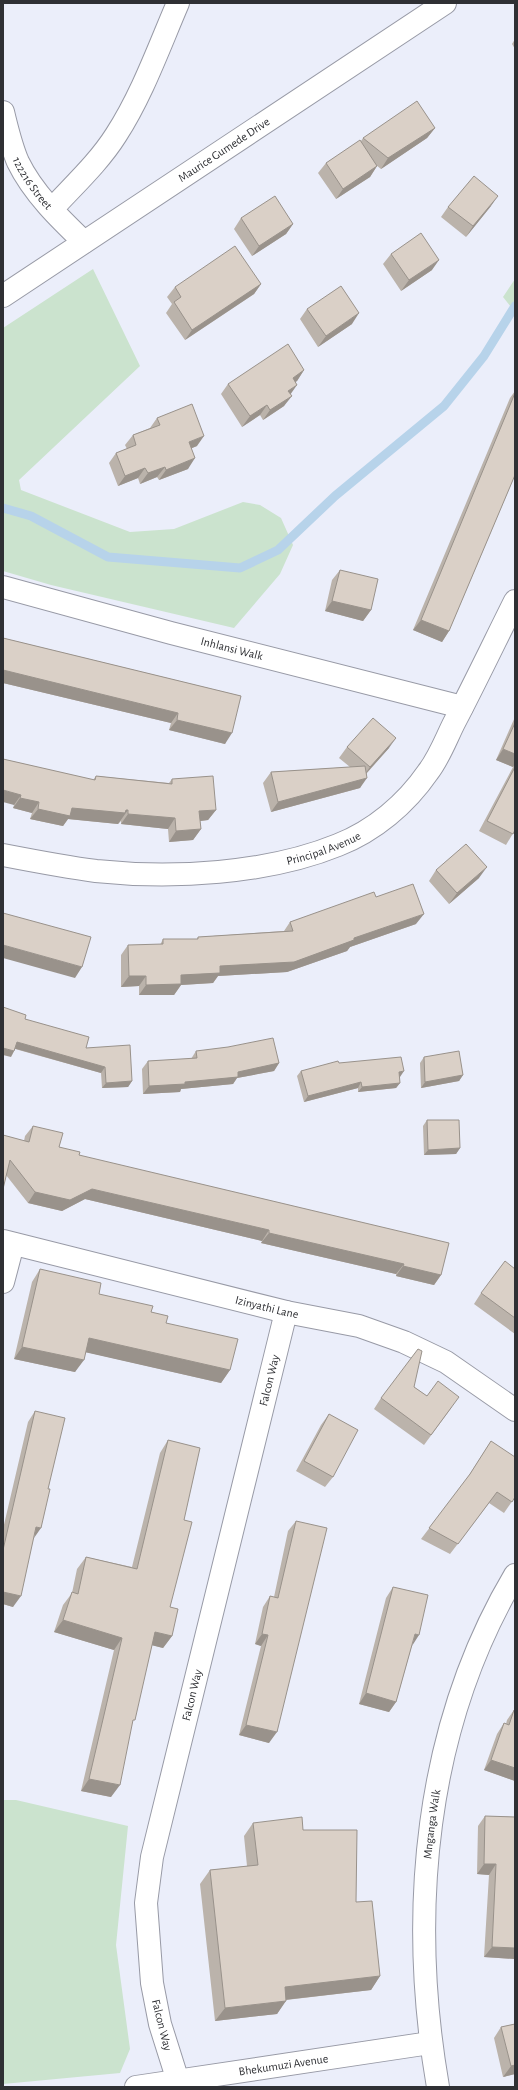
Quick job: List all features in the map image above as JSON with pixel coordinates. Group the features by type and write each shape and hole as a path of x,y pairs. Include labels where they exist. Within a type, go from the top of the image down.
{"street":[{"path":"52,208 100,157 115,137 128,115 178,3"},
{"name":"Maurice Gumede Drive","path":"3,296 445,3"},
{"name":"122216 Street","path":"3,112 18,162 32,184 84,242"},
{"name":"Inhlansi Walk","path":"3,587 171,634 462,707"},
{"name":"Principal Avenue","path":"3,855 97,871 167,874 225,870 268,864 312,854 339,845 368,830 398,807 429,772 515,600"},
{"path":"3,1282 8,1242"},
{"name":"Izinyathi Lane","path":"8,1242 286,1312 358,1326 404,1342 446,1362 515,1410"},
{"name":"Falcon Way","path":"178,2081 160,2024 152,1983 146,1903 151,1864 286,1312"},
{"name":"Mnganga Walk","path":"438,2087 430,2043 424,1961 424,1877 435,1787 453,1720 475,1656 515,1574"},
{"name":"Bhekumuzi Avenue","path":"136,2087 430,2043"}],"green space":[{"path":"93,269 140,366 19,480 21,490 130,532 174,529 243,502 260,505 281,518 293,545 280,574 234,628 51,585 3,571 3,328"},
{"path":"515,279 515,312 503,297"},
{"path":"3,1800 16,1800 128,1826 116,1945 130,2049 120,2073 3,2084"}],"building":[{"path":"417,101 435,128 388,158 363,138"},
{"path":"360,140 377,166 343,189 326,163"},
{"path":"474,176 498,196 473,226 448,207"},
{"path":"275,196 293,224 259,246 241,218"},
{"path":"421,233 439,260 409,280 391,254"},
{"path":"235,246 261,284 192,330 174,302 181,297 175,287"},
{"path":"341,286 359,313 326,336 307,309"},
{"path":"288,344 304,370 293,378 297,385 288,391 292,396 270,410 267,405 250,416 228,384"},
{"path":"515,393 515,475 449,631 421,620"},
{"path":"192,404 204,436 189,442 195,458 166,470 165,467 148,473 145,468 125,476 116,453 136,445 133,435 160,425 157,418"},
{"path":"340,570 378,579 371,610 332,601"},
{"path":"3,638 241,696 232,733 177,720 178,713 3,670"},
{"path":"373,718 396,738 370,767 347,747"},
{"path":"515,723 515,754 503,749"},
{"path":"3,759 95,780 96,776 172,784 172,779 213,776 216,810 199,811 201,829 176,831 175,818 128,814 128,810 126,810 125,813 72,808 70,816 38,809 39,802 20,798 21,795 3,790"},
{"path":"365,766 367,778 278,802 271,772"},
{"path":"515,767 515,830 513,834 487,821"},
{"path":"466,844 487,867 457,893 436,870"},
{"path":"413,884 424,914 354,938 354,940 294,962 220,966 220,973 181,975 181,984 146,985 146,976 129,976 128,945 163,944 163,939 198,939 198,937 293,931 290,922 374,892 376,897"},
{"path":"3,913 91,937 82,967 3,945"},
{"path":"3,1007 26,1015 25,1019 89,1037 86,1048 130,1045 132,1081 106,1083 105,1067 17,1042 14,1051 3,1048"},
{"path":"273,1038 279,1063 238,1072 238,1077 185,1082 185,1084 149,1086 148,1061 197,1058 196,1051 228,1047"},
{"path":"459,1051 463,1075 425,1082 424,1057"},
{"path":"401,1057 404,1071 399,1072 400,1083 362,1087 361,1082 308,1096 301,1071 338,1061 339,1063"},
{"path":"427,1120 459,1120 460,1148 428,1150"},
{"path":"33,1126 63,1133 59,1147 80,1152 79,1155 449,1243 441,1275 403,1266 404,1264 269,1233 269,1230 92,1189 70,1200 35,1192 10,1160 3,1189 3,1135 29,1142"},
{"path":"505,1261 515,1269 515,1318 481,1293"},
{"path":"40,1269 101,1283 99,1294 153,1306 151,1312 168,1316 166,1323 238,1339 230,1370 89,1338 84,1360 22,1347"},
{"path":"418,1349 422,1351 414,1387 427,1396 438,1381 459,1397 431,1435 381,1398"},
{"path":"35,1411 65,1418 48,1489 50,1489 41,1528 36,1527 21,1596 3,1592 3,1550"},
{"path":"329,1414 358,1430 333,1477 304,1461"},
{"path":"168,1440 200,1448 184,1520 192,1522 170,1607 178,1609 172,1636 155,1632 135,1720 133,1720 120,1785 89,1779 122,1638 63,1620 72,1592 78,1594 86,1557 137,1569"},
{"path":"491,1441 515,1457 515,1497 512,1502 497,1492 458,1544 429,1528 470,1474"},
{"path":"296,1521 327,1528 277,1732 246,1725 268,1635 262,1634 270,1596 278,1598"},
{"path":"393,1587 428,1595 419,1635 415,1634 396,1702 366,1693"},
{"path":"514,1710 515,1768 491,1760 504,1723 509,1725"},
{"path":"485,1816 515,1817 515,1948 492,1947 496,1864 484,1864"},
{"path":"302,1817 303,1830 357,1830 356,1902 372,1901 380,1976 285,1987 286,2001 225,2008 210,1870 258,1865 253,1823"},
{"path":"515,2024 515,2065 511,2066 501,2027"}],"waterway":[{"path":"3,508 31,516 108,557 240,568 278,550 335,496 444,406 484,356 515,306"}]}
